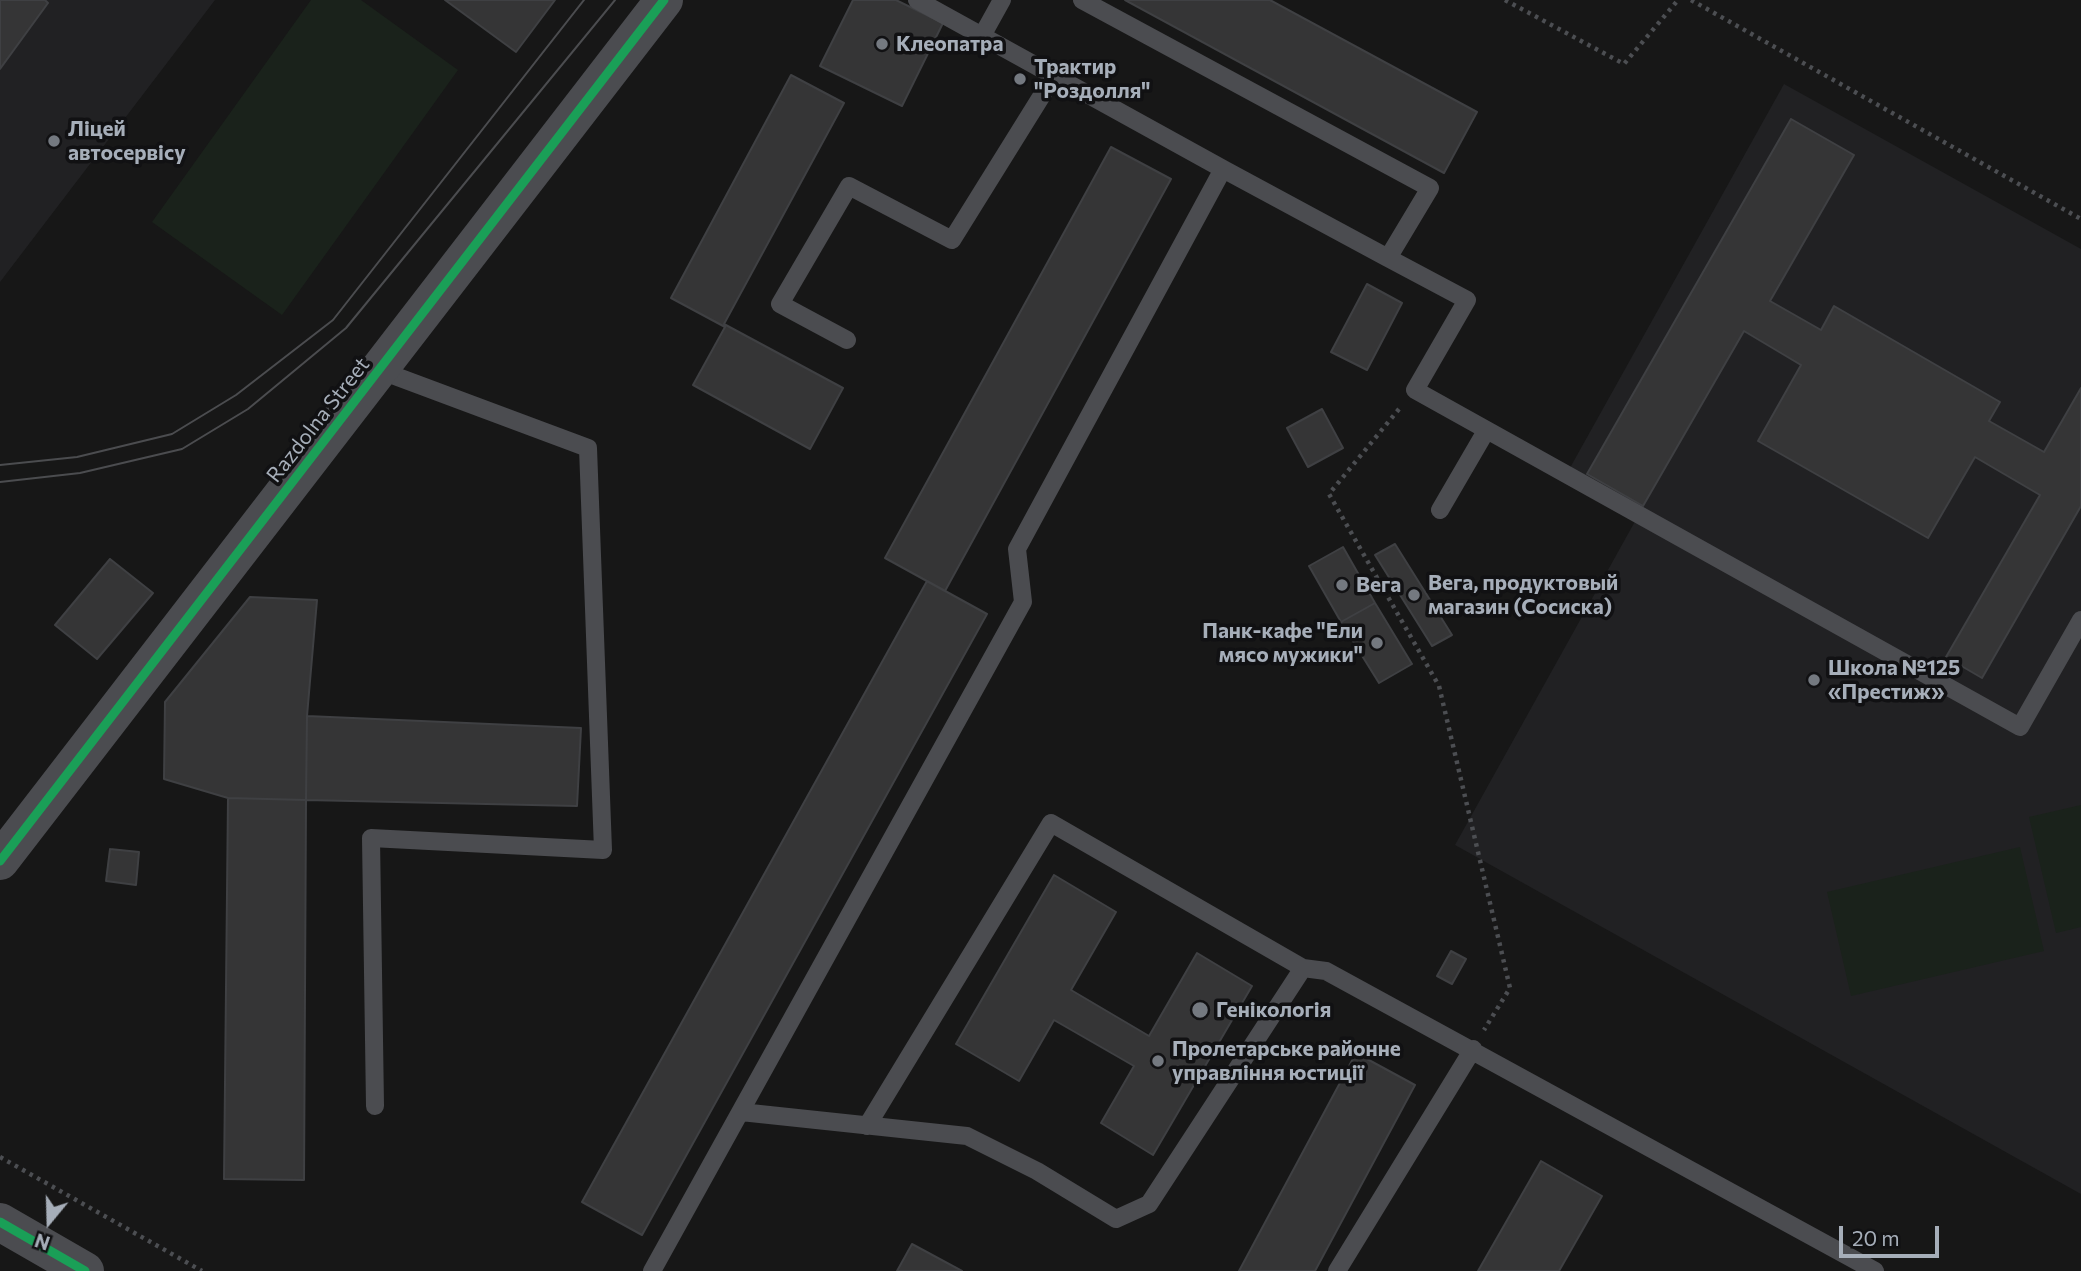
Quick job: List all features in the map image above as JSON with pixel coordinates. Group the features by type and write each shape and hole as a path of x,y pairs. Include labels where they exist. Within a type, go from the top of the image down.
{"street":[{"name":"Razdolna Street","path":"0,861 664,0"},
{"path":"0,1222 85,1271"}],"lane":[{"path":"917,0 1467,300 1415,390 2020,727 2081,620"},
{"path":"982,36 1002,0"},
{"path":"1082,0 1430,188 1388,258"},
{"path":"848,340 780,303 849,186 952,240 1054,76"},
{"path":"652,1271 1023,603 1017,549 1223,169"},
{"path":"375,1105 371,838 604,850 588,448 379,370"},
{"path":"1440,510 1486,431"},
{"path":"867,1126 1051,823 1303,968 1326,971 1875,1271"},
{"path":"741,1112 967,1136 1037,1171 1116,1219 1149,1204 1303,968"},
{"path":"1337,1271 1473,1049"}],"path":[{"path":"1505,0 1625,64 1678,0"},
{"path":"1691,0 2081,219"},
{"path":"1415,390 1329,494 1439,686 1510,988 1473,1049"},
{"path":"0,1157 202,1271"}],"shaded area":[{"name":"Ліцей автосервісу","path":"0,0 215,0 0,282"},
{"path":"311,0 361,0 458,70 282,315 152,222"},
{"name":"Школа №125 «Престиж»","path":"1784,84 2081,249 2081,1194 1455,845 1638,516 1566,475"},
{"path":"2081,805 2081,927 2056,933 2029,817"},
{"path":"2020,847 2044,951 1851,996 1827,892"}],"building":[{"path":"0,0 45,0 48,3 0,69"},
{"path":"445,0 555,0 516,52"},
{"name":"Клеопатра","path":"853,0 896,0 943,23 902,106 820,66"},
{"path":"1125,0 1270,0 1477,112 1444,173"},
{"path":"791,75 844,103 724,324 843,388 810,449 693,385 725,327 671,298"},
{"path":"1791,119 1854,155 1770,301 1821,330 1834,306 2000,402 1989,421 2044,452 2081,388 2081,506 1982,678 1946,657 2040,495 1975,457 1928,538 1758,441 1801,365 1744,331 1643,506 1587,474"},
{"path":"1111,147 1171,179 945,591 885,558"},
{"path":"1367,284 1402,303 1367,370 1331,352"},
{"path":"1322,409 1343,448 1308,467 1287,428"},
{"name":"Вега, продуктовый магазин (Сосиска)","path":"1395,544 1452,635 1432,646 1375,555"},
{"name":"Вега","path":"1343,547 1375,603 1341,622 1309,566"},
{"path":"110,559 153,593 97,659 55,625"},
{"path":"927,581 987,614 642,1235 582,1202"},
{"path":"250,597 317,600 307,716 306,800 228,798 164,779 165,702"},
{"name":"Панк-кафе \"Ели мясо мужики\"","path":"1375,603 1412,664 1379,683 1341,622"},
{"path":"307,716 581,728 577,806 306,800"},
{"path":"228,798 306,800 304,1180 224,1179"},
{"path":"110,849 139,852 136,885 106,881"},
{"path":"1054,875 1116,912 1071,990 1149,1036 1197,953 1252,986 1153,1155 1101,1123 1134,1066 1054,1020 1019,1081 956,1044"},
{"path":"1451,951 1466,959 1452,984 1437,976"},
{"path":"1356,1053 1415,1085 1315,1271 1239,1271"},
{"path":"1541,1161 1602,1196 1559,1271 1478,1271"},
{"path":"912,1244 962,1271 897,1271"}],"tram line":[{"path":"0,465 77,457 172,434 236,395 333,320 584,0"},
{"path":"0,482 80,473 182,449 248,409 346,328 615,0"}],"cycle path":[{"path":"0,861 664,0"},
{"path":"0,1222 85,1271"}],"place":[{"name":"Клеопатра","path":"882,44"},
{"name":"Трактир \"Роздолля\"","path":"1020,79"},
{"name":"Ліцей автосервісу","path":"54,141"},
{"name":"Вега","path":"1342,585"},
{"name":"Вега, продуктовый магазин (Сосиска)","path":"1414,595"},
{"name":"Панк-кафе \"Ели мясо мужики\"","path":"1377,643"},
{"name":"Школа №125 «Престиж»","path":"1814,680"},
{"name":"Генікологія","path":"1200,1010"},
{"name":"Пролетарське районне управління юстиції","path":"1158,1061"}]}
